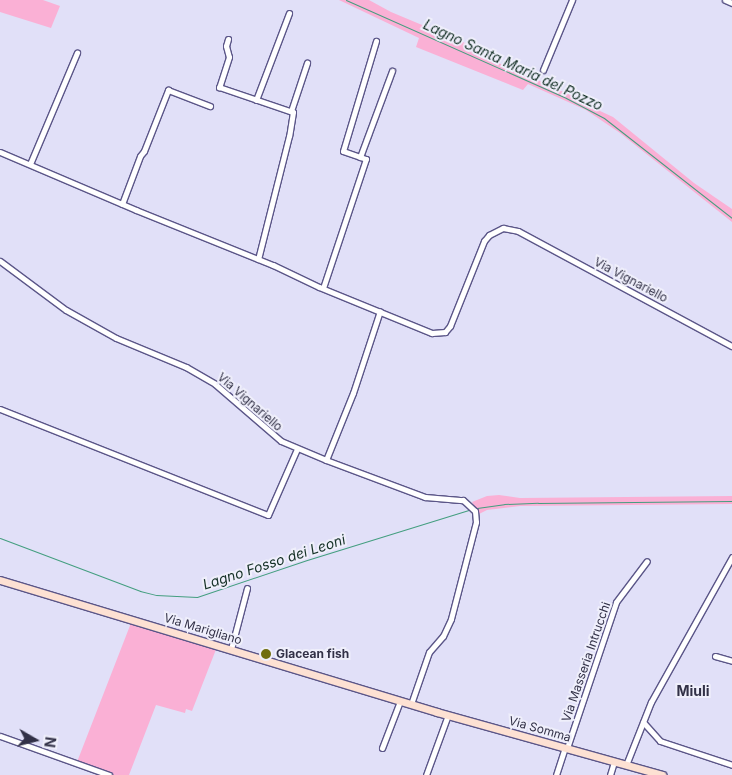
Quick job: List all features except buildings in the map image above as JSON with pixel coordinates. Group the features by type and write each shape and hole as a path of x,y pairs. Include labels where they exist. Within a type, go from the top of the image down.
{"street":[{"path":"543,70 572,0"},
{"path":"725,0 732,3"},
{"path":"256,100 289,13"},
{"path":"228,39 226,46 229,57 219,87 294,112 290,136 258,259"},
{"path":"323,288 366,158 343,151 376,41"},
{"path":"30,164 76,53"},
{"path":"291,111 307,63"},
{"path":"360,157 392,71"},
{"path":"122,204 168,90 210,106"},
{"name":"Via Vignariello","path":"0,152 432,333 445,332 450,326 484,241 489,235 503,228 518,231 732,346"},
{"name":"Via Vignariello","path":"0,260 48,297 84,321 116,338 186,367 215,384 276,438 297,449 425,497 459,498 471,506 476,522 453,610 446,631 429,652 411,704"},
{"path":"326,460 350,402 380,311"},
{"path":"0,409 268,515 297,449"},
{"path":"626,765 643,722 671,665 732,557"},
{"name":"Via Masseria Intrucchi","path":"556,775 616,602 647,561"},
{"name":"Via Marigliano","path":"0,580 411,704"},
{"path":"231,649 247,588"},
{"path":"715,656 732,661"},
{"path":"382,748 400,700"},
{"name":"Via Somma","path":"411,704 662,775"},
{"path":"426,775 448,715"},
{"path":"643,722 660,741 732,765"},
{"path":"0,736 109,775"},
{"path":"610,775 614,762"}],"shaded area":[{"path":"0,0 43,0 60,6 51,28 0,12"},
{"path":"339,0 369,0 391,12 489,53 487,58 542,82 546,81 559,90 601,108 600,111 613,117 694,183 732,209 732,222 620,133 586,110 528,84 523,90 416,47 419,38"},
{"path":"499,495 520,498 732,496 732,504 520,506 487,510 479,514 472,502 487,496"},
{"path":"131,623 216,649 192,711 186,709 185,713 156,705 129,775 113,775 77,762"}],"waterway":[{"name":"Lagno Santa Maria del Pozzo","path":"346,0 566,98 604,118 732,218"},
{"name":"Lagno Fosso dei Leoni","path":"477,508 504,504 538,503 732,501"},
{"name":"Lagno Fosso dei Leoni","path":"0,538 140,591 156,595 197,597 307,560 469,510"}],"place":[{"name":"Glacean fish","path":"266,654"}],"district":[{"name":"Miuli","path":"693,691"}]}
